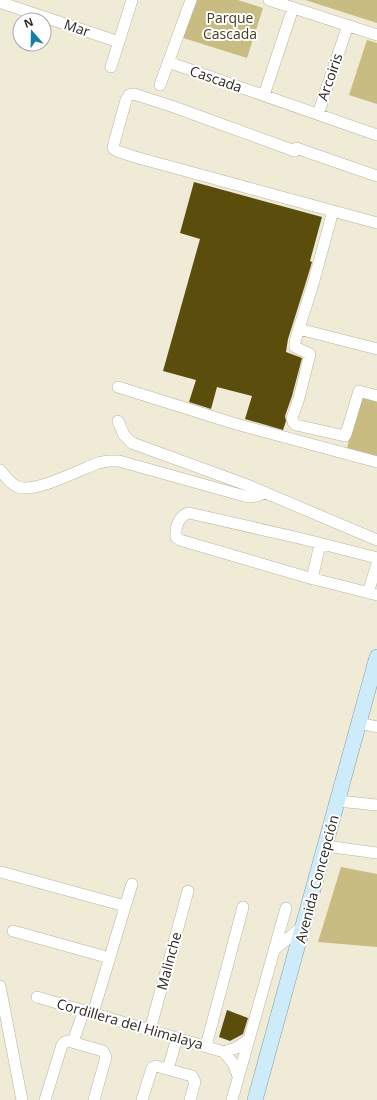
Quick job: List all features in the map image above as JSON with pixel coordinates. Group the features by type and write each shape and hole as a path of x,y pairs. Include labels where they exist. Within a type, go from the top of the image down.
{"main road":[{"name":"Avenida Concepción","path":"256,1100 359,723 374,677 377,657"}],"street":[{"path":"110,67 132,0"},
{"path":"160,85 191,0"},
{"path":"269,0 377,35"},
{"name":"Mar","path":"2,3 23,5 118,42"},
{"path":"264,96 293,8"},
{"name":"Arcoiris","path":"348,25 318,114 377,135"},
{"name":"Cascada","path":"168,62 318,114"},
{"path":"377,176 296,148 295,151 134,94 127,97 113,147 115,150 377,223"},
{"path":"333,211 294,346 297,349 310,354 299,398 292,418 294,423 345,436 359,391 377,396"},
{"path":"299,329 377,349"},
{"path":"118,387 236,424 377,462"},
{"path":"118,421 124,435 132,443 264,493 377,540"},
{"path":"0,470 10,483 18,487 27,488 38,487 98,463 118,461 248,497 257,496 264,493"},
{"path":"377,558 189,513 183,515 181,518 176,533 176,537 180,540 312,579 373,594 377,564"},
{"path":"312,579 320,544"},
{"path":"359,723 377,727"},
{"path":"338,801 377,805"},
{"path":"326,846 377,854"},
{"path":"1,872 125,906"},
{"path":"72,1042 88,1012 110,958 132,884"},
{"name":"Malinche","path":"150,1030 188,891"},
{"path":"206,1046 243,907"},
{"path":"232,1100 286,908"},
{"path":"274,950 304,926"},
{"path":"13,931 110,958"},
{"path":"0,986 2,1003 22,1100"},
{"name":"Cordillera del Himalaya","path":"37,997 224,1052"},
{"path":"168,1069 178,1038"},
{"path":"238,1076 233,1063 224,1052 236,1048 249,1039"},
{"path":"45,1100 62,1045 68,1041 103,1051 105,1054 106,1057 94,1100"},
{"path":"142,1100 152,1068 156,1066 192,1076 195,1082 190,1100"}],"green space":[{"name":"Parque Cascada","path":"193,0 238,0 263,8 247,58 180,37"},
{"path":"305,0 377,0 377,23"},
{"path":"367,40 377,43 377,104 349,95"},
{"path":"361,396 377,401 377,456 347,448"},
{"path":"341,867 377,874 377,947 318,942"}],"building":[{"path":"194,182 322,217 310,261 312,262 288,339 286,352 302,358 285,416 286,421 283,430 245,419 252,396 217,387 211,409 189,402 196,380 163,371 200,239 180,233"},
{"path":"227,1010 248,1018 243,1034 230,1041 219,1037"}]}
